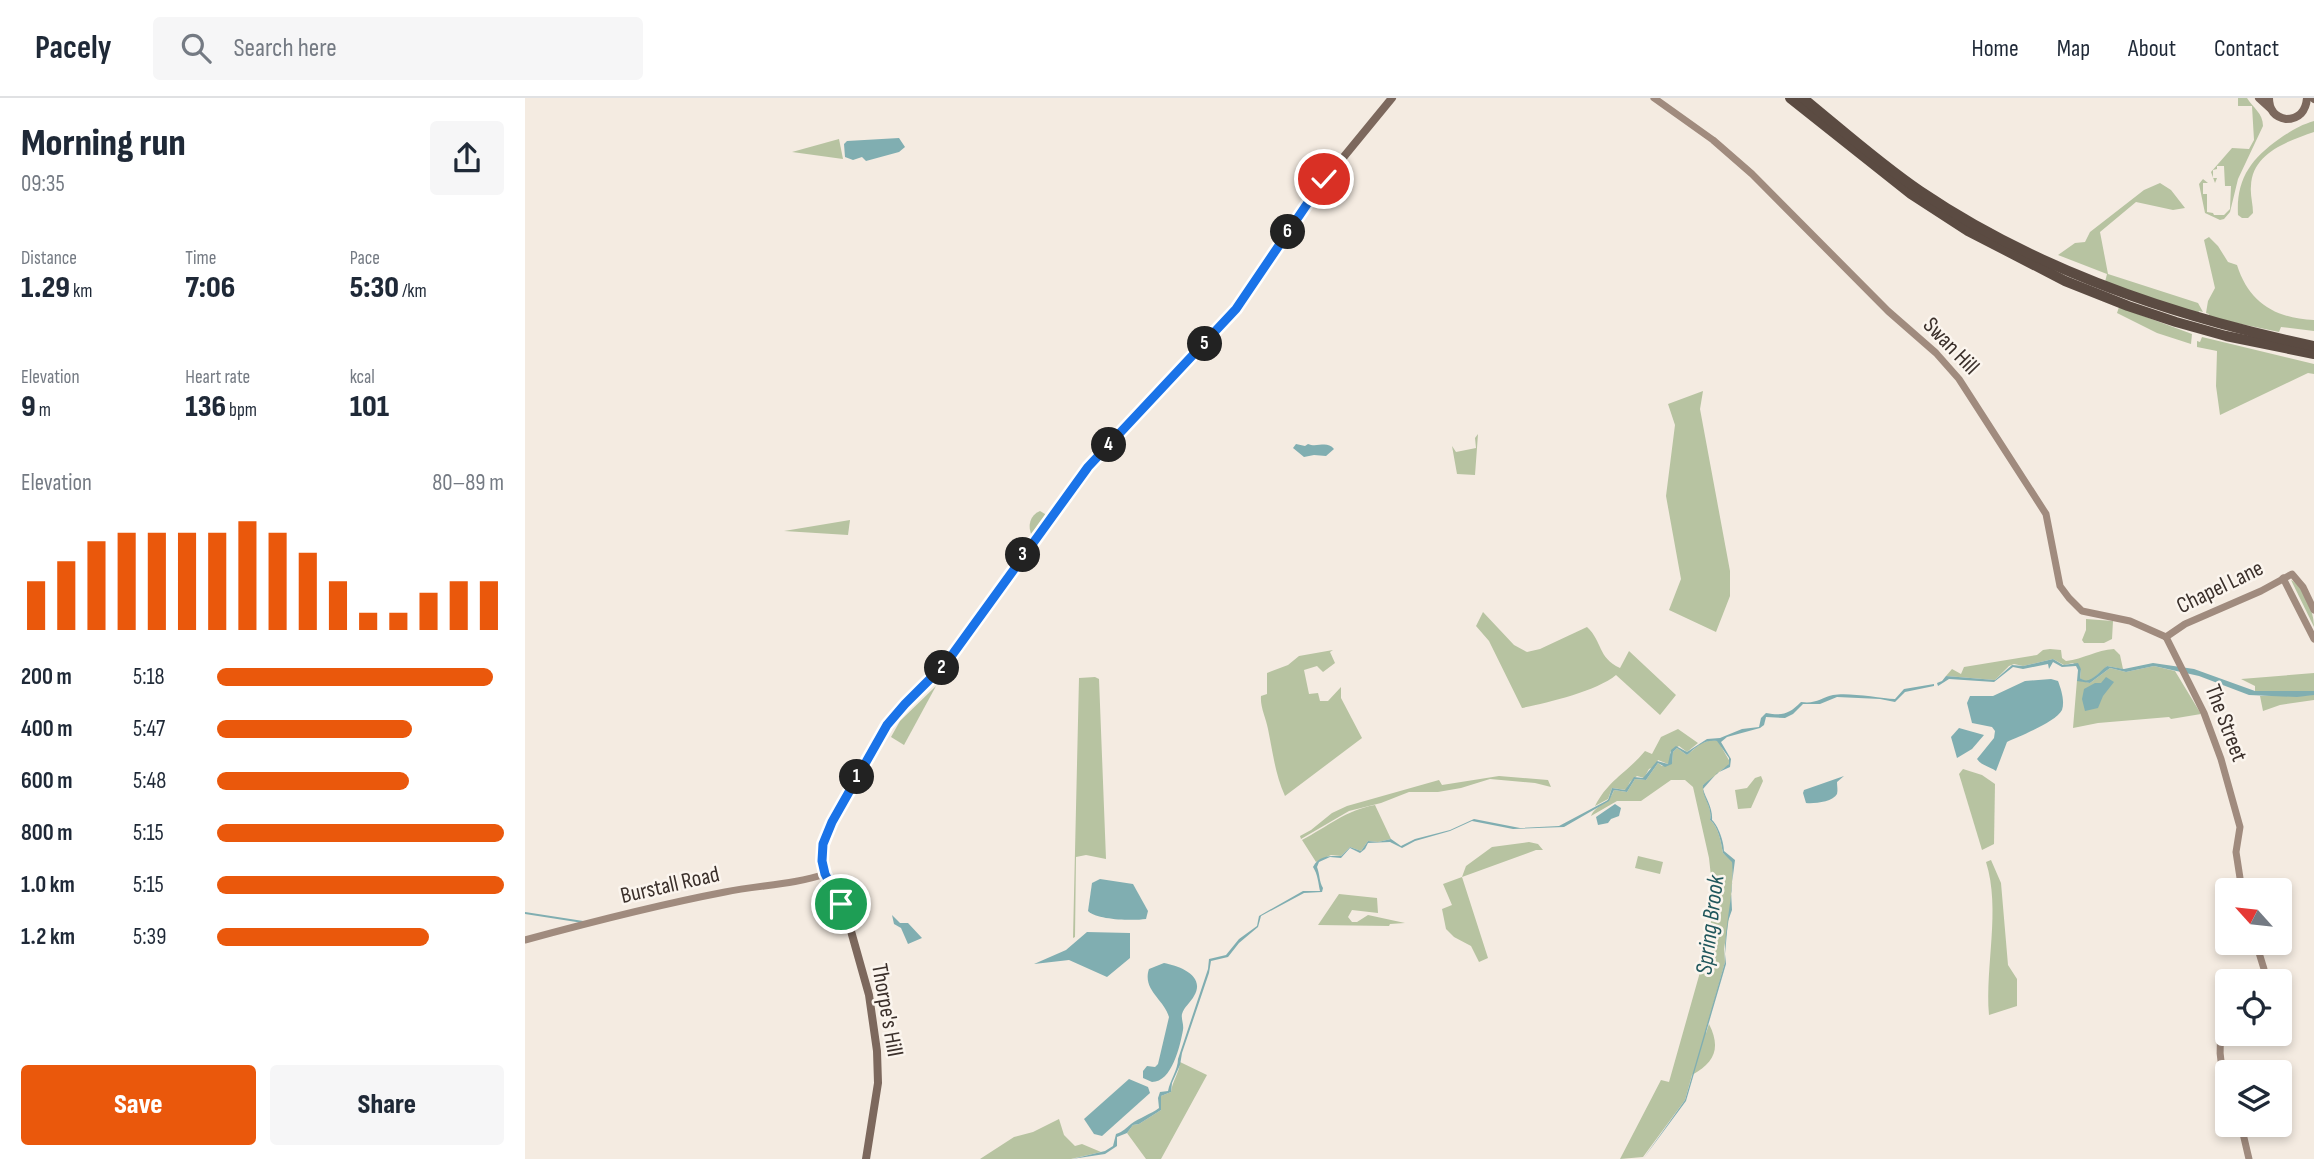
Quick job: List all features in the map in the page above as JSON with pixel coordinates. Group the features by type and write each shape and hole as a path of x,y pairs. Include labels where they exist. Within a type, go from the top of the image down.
{"highway":[{"path":"1790,98 1910,194 1968,230 2065,281 2128,306 2226,336 2314,354"},
{"path":"1803,98 1918,190 1968,221 2069,271 2177,312 2314,346"},
{"path":"2257,334 2273,333 2314,338"},
{"path":"2226,336 2245,345 2314,361"}],"main road":[{"path":"825,874 822,861 823,844 839,809 887,725 942,668 1072,487 1223,325 1310,198 1392,98"},
{"path":"2259,98 2282,118 2314,115"},
{"path":"2269,98 2270,108"},
{"path":"2300,115 2306,107 2307,98"},
{"name":"Thorpe's Hill","path":"825,874 849,924 873,1020 878,1083 866,1159"}],"street":[{"name":"Swan Hill","path":"1654,98 1713,140 1752,174 1888,311 1936,353 1959,379 2046,514 2060,586 2069,598 2082,611 2130,621 2166,637"},
{"name":"Chapel Lane","path":"2166,637 2185,624 2261,592 2292,573 2303,587 2314,610"},
{"path":"2283,578 2314,639"},
{"name":"The Street","path":"2166,637 2215,738 2240,827 2237,852 2240,878"},
{"name":"Burstall Road","path":"525,940 665,904 740,889 812,879 825,874"},
{"path":"2244,1137 2249,1159"}],"green space":[{"path":"2238,98 2247,98 2260,114 2263,126 2238,179 2230,212 2220,220 2205,213 2199,184 2203,179 2208,183 2203,183 2203,194 2207,194 2207,212 2214,215 2224,215 2230,209 2231,186 2225,186 2224,166 2217,166 2217,169 2213,170 2213,177 2211,172 2232,148 2249,149 2254,140 2252,106 2238,106"},
{"path":"2314,121 2314,132 2283,144 2258,165 2251,186 2253,213 2248,218 2238,215 2243,180 2253,162 2279,139"},
{"path":"839,139 843,159 792,152"},
{"path":"2160,183 2171,190 2185,208 2173,210 2136,202 2100,232 2108,274 2198,303 2203,312 2199,311 2198,314 2105,282 2107,274 2058,255 2075,243 2085,242 2090,232 2144,190"},
{"path":"2209,237 2228,262 2237,265 2256,299 2287,316 2314,320 2314,331 2281,327 2279,332 2208,317 2208,301 2215,288 2204,240"},
{"path":"2119,307 2192,334 2191,344 2157,333 2117,313"},
{"path":"2202,337 2314,364 2314,374 2308,373 2220,415 2216,386 2217,351 2197,347 2197,341 2200,342"},
{"path":"1703,391 1700,409 1730,571 1730,596 1716,632 1669,610 1681,579 1666,496 1675,425 1668,404"},
{"path":"1478,434 1475,475 1457,474 1452,446 1456,452 1476,448 1475,438"},
{"path":"1040,511 1045,514 1045,519 1032,536 1030,521"},
{"path":"850,520 848,535 784,531"},
{"path":"2291,580 2307,600 2314,627"},
{"path":"1483,612 1514,645 1527,652 1540,649 1587,627 1613,664 1620,668 1629,651 1676,695 1660,715 1616,675 1585,691 1522,708 1489,641 1476,626"},
{"path":"2086,619 2113,621 2112,639 2104,643 2084,643 2082,640"},
{"path":"2050,649 2061,650 2062,658 2066,661 2114,649 2120,655 2123,669 2107,666 2090,681 2084,681 2080,678 2081,669 2073,663 2064,665 2053,659 2023,666 2014,664 1995,680 1946,676 1952,669 1961,674 1964,667 2037,655"},
{"path":"1333,650 1330,652 1335,663 1323,672 1317,666 1304,670 1309,694 1318,693 1320,701 1328,701 1341,687 1341,698 1362,738 1285,796 1261,704 1261,696 1267,694 1267,673 1288,665 1299,656"},
{"path":"2154,666 2175,671 2201,714 2171,719 2169,717 2098,723 2073,728 2077,680 2090,683 2110,668 2126,672"},
{"path":"2314,673 2314,691 2255,691 2255,686 2241,679"},
{"path":"1079,678 1099,679 1106,859 1086,855 1076,857 1073,938"},
{"path":"936,686 904,745 891,737 900,721"},
{"path":"2314,695 2314,700 2280,705 2263,711 2260,696"},
{"path":"1678,729 1698,743 1687,752 1679,746 1670,752 1668,764 1658,760 1644,778 1637,776 1626,790 1612,788 1608,799 1595,806 1606,789 1645,751 1652,754 1661,737"},
{"path":"1711,740 1718,741 1730,762 1703,785 1703,789 1710,820 1718,831 1723,853 1732,861 1733,867 1725,962 1706,1030 1706,1033 1709,1024 1715,1040 1714,1054 1706,1065 1692,1075 1685,1100 1643,1157 1620,1159 1661,1080 1669,1082 1706,951 1714,904 1709,858 1693,787 1685,780 1671,780 1641,801 1617,801 1591,816 1609,799 1614,790 1627,792 1635,779 1646,780 1658,763 1662,766 1672,763 1673,752 1677,748 1687,755 1700,744"},
{"path":"1963,769 1982,775 1995,784 1994,844 1982,850 1959,774"},
{"path":"1499,776 1548,780 1551,787 1490,779 1438,792 1409,792 1349,811 1301,839 1300,836 1332,813 1347,806 1439,780 1442,785"},
{"path":"1761,776 1763,781 1751,808 1738,809 1735,790 1747,788 1755,778"},
{"path":"1375,805 1391,839 1368,841 1361,851 1350,847 1341,856 1331,855 1316,862 1302,840 1346,815"},
{"path":"1529,842 1538,844 1543,850 1536,850 1462,877 1466,866 1492,847"},
{"path":"1638,856 1663,862 1660,874 1635,868"},
{"path":"1991,860 2001,883 2008,965 2017,979 2017,1006 1989,1015 1992,899 1986,862"},
{"path":"1462,877 1488,958 1479,962 1471,946 1454,937 1446,929 1442,909 1452,905 1443,884"},
{"path":"1339,894 1377,898 1378,913 1352,910 1348,917 1352,922 1368,915 1405,923 1389,926 1318,925"},
{"path":"1180,1062 1207,1075 1161,1159 1146,1159 1127,1133 1133,1125 1161,1110 1161,1096 1171,1092"},
{"path":"1059,1119 1064,1135 1075,1146 1082,1144 1101,1152 1071,1159 980,1159 1014,1137 1033,1132"}],"water":[{"path":"899,138 905,147 899,152 866,161 862,157 853,160 845,157 844,144 847,141"},
{"path":"1296,444 1325,445 1334,449 1326,456 1304,457 1293,448"},
{"path":"2053,659 2063,665 2078,663 2081,669 2080,678 2084,680 2091,679 2107,666 2124,669 2153,663 2194,669 2255,691 2314,691 2314,695 2249,695 2199,676 2154,666 2126,672 2110,668 2090,683 2077,681 2076,666 2062,667 2053,662 2049,669 2048,664 2023,669 2013,667 1994,682 1949,679 1938,686 1937,683 1946,676 1995,680 2012,665 2023,666"},
{"path":"2106,677 2114,682 2098,708 2085,711 2082,699 2084,689 2101,683"},
{"path":"2025,681 2058,681 2062,710 2053,719 2007,742 1996,771 1983,765 1977,759 1994,738 1995,731 1992,727 1972,723 1967,703 1970,696 1993,696"},
{"path":"1934,684 1905,692 1895,702 1837,697 1820,704 1803,704 1785,718 1766,717 1760,728 1727,737 1721,742 1731,759 1730,767 1719,772 1729,764 1729,758 1717,741 1704,742 1687,755 1677,748 1673,752 1672,764 1665,767 1658,763 1646,780 1635,779 1627,792 1614,790 1609,801 1564,827 1513,829 1472,821 1402,848 1390,842 1368,843 1360,853 1350,848 1341,858 1330,857 1319,862 1317,867 1322,892 1304,893 1261,916 1258,927 1239,943 1228,957 1211,961 1171,1092 1161,1096 1161,1110 1117,1137 1117,1146 1105,1154 1072,1159 1105,1151 1113,1146 1116,1134 1159,1108 1160,1092 1168,1091 1209,959 1226,955 1239,939 1257,926 1259,916 1303,891 1320,891 1313,867 1322,858 1329,856 1341,856 1350,847 1361,851 1368,841 1391,839 1401,846 1474,819 1520,828 1559,826 1608,800 1612,788 1625,790 1634,777 1643,778 1657,761 1668,764 1671,750 1676,746 1687,752 1707,739 1759,727 1761,718 1766,713 1785,713 1801,702 1839,694 1895,699 1904,689"},
{"path":"1959,728 1984,735 1972,749 1957,758 1951,737"},
{"path":"1844,776 1837,782 1835,797 1823,802 1806,803 1804,790"},
{"path":"1703,789 1710,808 1712,820 1720,834 1724,851 1735,860 1732,883 1732,862 1723,853 1718,831 1710,820 1710,810"},
{"path":"1615,804 1621,808 1619,816 1608,823 1598,825 1596,817"},
{"path":"1100,879 1133,884 1148,911 1146,919 1107,918 1088,911 1092,883"},
{"path":"1731,894 1732,910 1728,921 1725,954 1726,937"},
{"path":"892,915 900,923 908,923 922,938 908,944 901,928 894,924"},
{"path":"1087,932 1130,933 1130,958 1107,977 1069,960 1034,964 1066,950"},
{"path":"1725,954 1726,964 1686,1101 1643,1159 1685,1100 1725,962"},
{"path":"1164,963 1189,973 1197,983 1197,989 1182,1014 1183,1030 1174,1062 1165,1076 1152,1082 1143,1078 1143,1071 1147,1066 1155,1067 1158,1064 1169,1017 1151,989 1148,976 1149,969"},
{"path":"1129,1079 1148,1087 1150,1093 1102,1136 1094,1134 1084,1119"}],"waterway":[{"path":"525,913 583,922"}],"route":[{"path":"841,904 825,874 822,861 823,844 832,822 887,725 947,662 1088,467 1236,309 1324,179"}],"water label":[{"name":"Spring Brook","path":"1710,925"}]}
